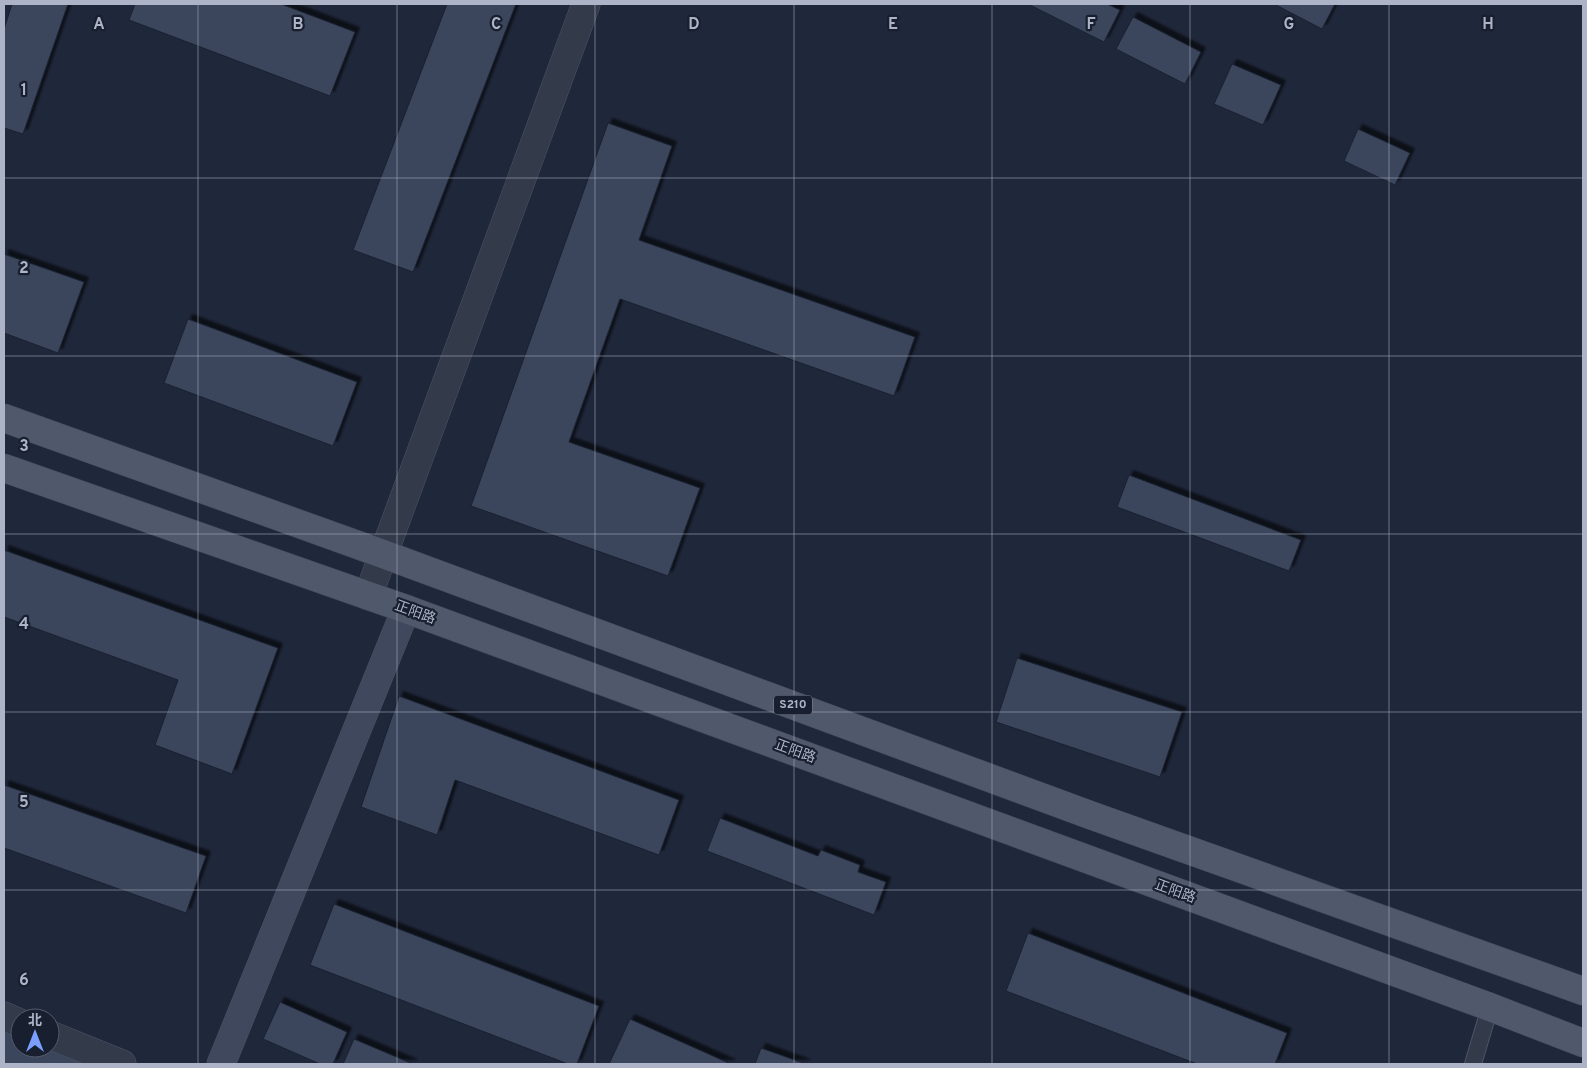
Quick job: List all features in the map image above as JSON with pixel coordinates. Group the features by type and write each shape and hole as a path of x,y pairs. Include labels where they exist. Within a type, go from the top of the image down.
{"main road":[{"name":"S210","path":"4,418 383,554 1081,811 1583,991"},
{"name":"正阳路","path":"4,468 406,609 1490,1007 1583,1043"}],"street":[{"path":"368,596 586,4"},
{"path":"221,1064 406,609"},
{"path":"60,1039 122,1064"}],"lane":[{"path":"1473,1064 1490,1007"}],"building":[{"path":"12,4 68,4 23,134 4,128 4,29"},
{"path":"135,4 281,4 355,32 330,96 129,20"},
{"path":"447,4 516,4 413,272 353,250"},
{"path":"1028,4 1107,4 1120,10 1104,42"},
{"path":"1274,4 1335,4 1322,29"},
{"path":"1133,17 1201,52 1185,84 1116,49"},
{"path":"1232,64 1281,85 1263,125 1214,104"},
{"path":"608,123 672,146 639,240 915,337 894,396 620,299 569,442 700,488 668,576 471,506"},
{"path":"1358,129 1410,153 1395,185 1344,161"},
{"path":"4,254 84,282 58,353 4,333"},
{"path":"188,319 357,382 333,446 164,383"},
{"path":"1129,475 1301,540 1289,571 1117,507"},
{"path":"4,550 278,648 232,774 155,745 178,680 4,617"},
{"path":"1017,658 1182,712 1160,777 996,722"},
{"path":"399,696 679,800 659,855 455,780 437,835 361,807"},
{"path":"4,785 206,856 186,913 4,848"},
{"path":"720,818 818,856 821,850 860,865 858,872 886,882 874,915 707,851"},
{"path":"334,904 599,1006 577,1064 568,1064 310,965"},
{"path":"1028,933 1287,1033 1275,1064 1197,1064 1006,991"},
{"path":"280,1002 347,1032 333,1064 320,1064 263,1039"},
{"path":"630,1019 731,1064 609,1064"},
{"path":"4,1031 10,1034 10,1058 60,1058 60,1053 89,1064 4,1064"},
{"path":"354,1039 413,1064 343,1064"},
{"path":"761,1048 806,1064 755,1064"}]}
